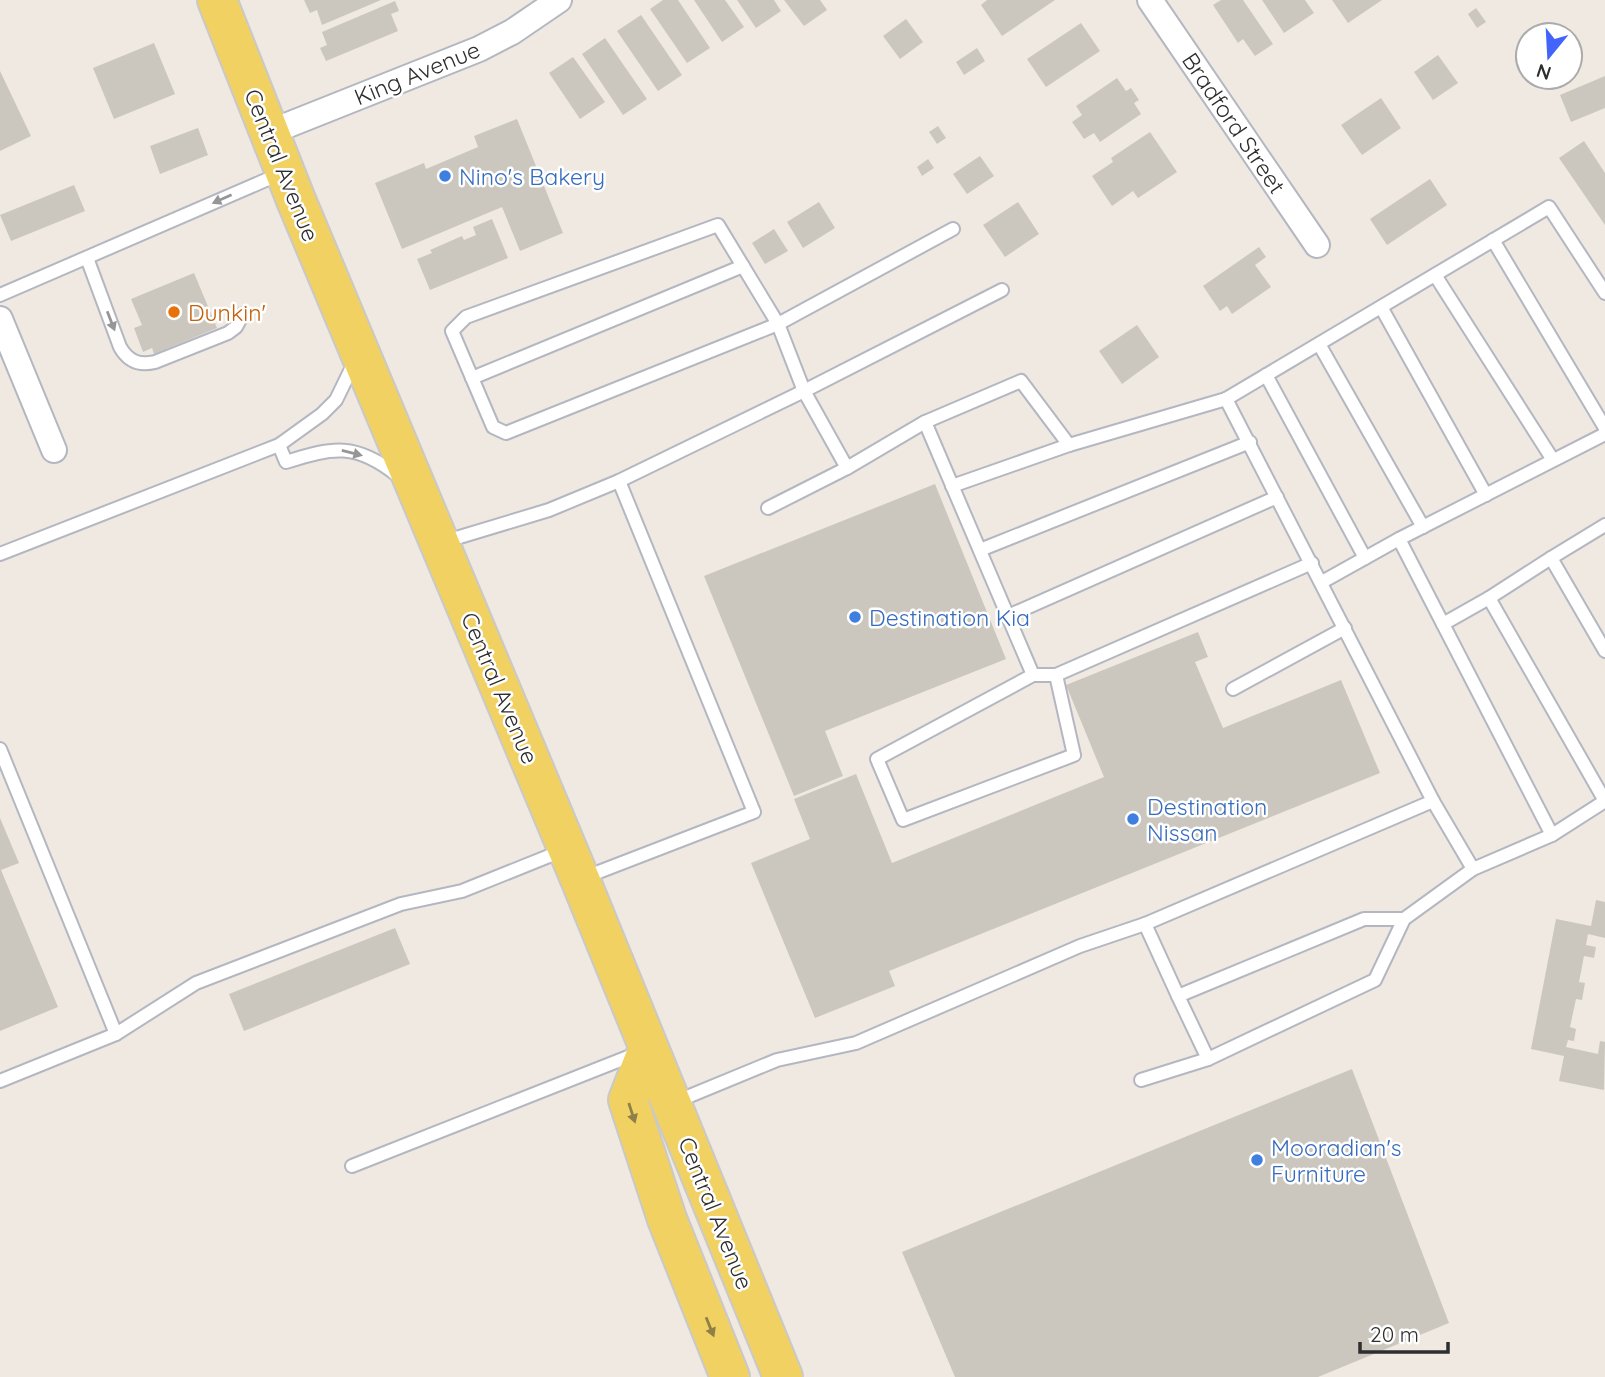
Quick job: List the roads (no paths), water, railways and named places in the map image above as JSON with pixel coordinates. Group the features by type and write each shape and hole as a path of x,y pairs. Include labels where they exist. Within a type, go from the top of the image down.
{"main road":[{"name":"Central Avenue","path":"217,0 284,172 574,864 783,1377"},
{"path":"648,1049 628,1100 667,1219 730,1377"}],"street":[{"name":"King Avenue","path":"268,133 479,49 512,32 559,0"},
{"name":"Bradford Street","path":"1150,0 1318,245"},
{"path":"0,319 7,354 54,450"}],"lane":[{"path":"0,295 284,172"},
{"path":"952,486 1069,445 1226,399 1549,207 1605,293"},
{"path":"847,468 804,391 778,324 718,225 466,317 452,331 494,427 506,433 778,324 953,229"},
{"path":"1493,240 1605,428"},
{"path":"87,258 120,347 135,362 155,362 228,333 236,327 243,314"},
{"path":"472,378 743,266"},
{"path":"1435,275 1553,460"},
{"path":"440,544 549,510 619,481 1002,290"},
{"path":"1381,307 1486,495"},
{"path":"1319,344 1423,527"},
{"path":"0,554 279,445 322,414 336,400 360,351"},
{"path":"1266,375 1365,558"},
{"path":"768,508 847,468 925,422 1021,381 1069,445"},
{"path":"1226,399 1433,801 1474,869"},
{"path":"925,422 1033,675"},
{"path":"1322,582 1399,539 1605,434"},
{"path":"980,550 1250,442"},
{"path":"279,445 286,462 326,450 352,452 387,467 419,494"},
{"path":"0,1080 116,1034 196,983 401,904 574,864 754,812 619,481"},
{"path":"1008,616 1278,497"},
{"path":"1443,624 1605,526"},
{"path":"1399,539 1552,835"},
{"path":"1552,558 1605,651"},
{"path":"1056,675 1074,755 903,820 877,759 1033,675 1056,675 1312,564"},
{"path":"1140,1080 1208,1059 1376,980 1404,919 1474,869 1552,835 1605,800 1489,598"},
{"path":"1233,689 1345,628"},
{"path":"0,749 116,1034"},
{"path":"671,1103 777,1060 856,1043 1080,946 1145,924 1433,801"},
{"path":"1178,996 1364,919 1404,919"},
{"path":"1145,924 1208,1059"},
{"path":"352,1166 648,1049"}],"place":[{"name":"Nino's Bakery","path":"445,176"},
{"name":"Dunkin'","path":"174,312"},
{"name":"Destination Kia","path":"855,617"},
{"name":"Destination Nissan","path":"1133,819"},
{"name":"Mooradian's Furniture","path":"1257,1160"}]}
